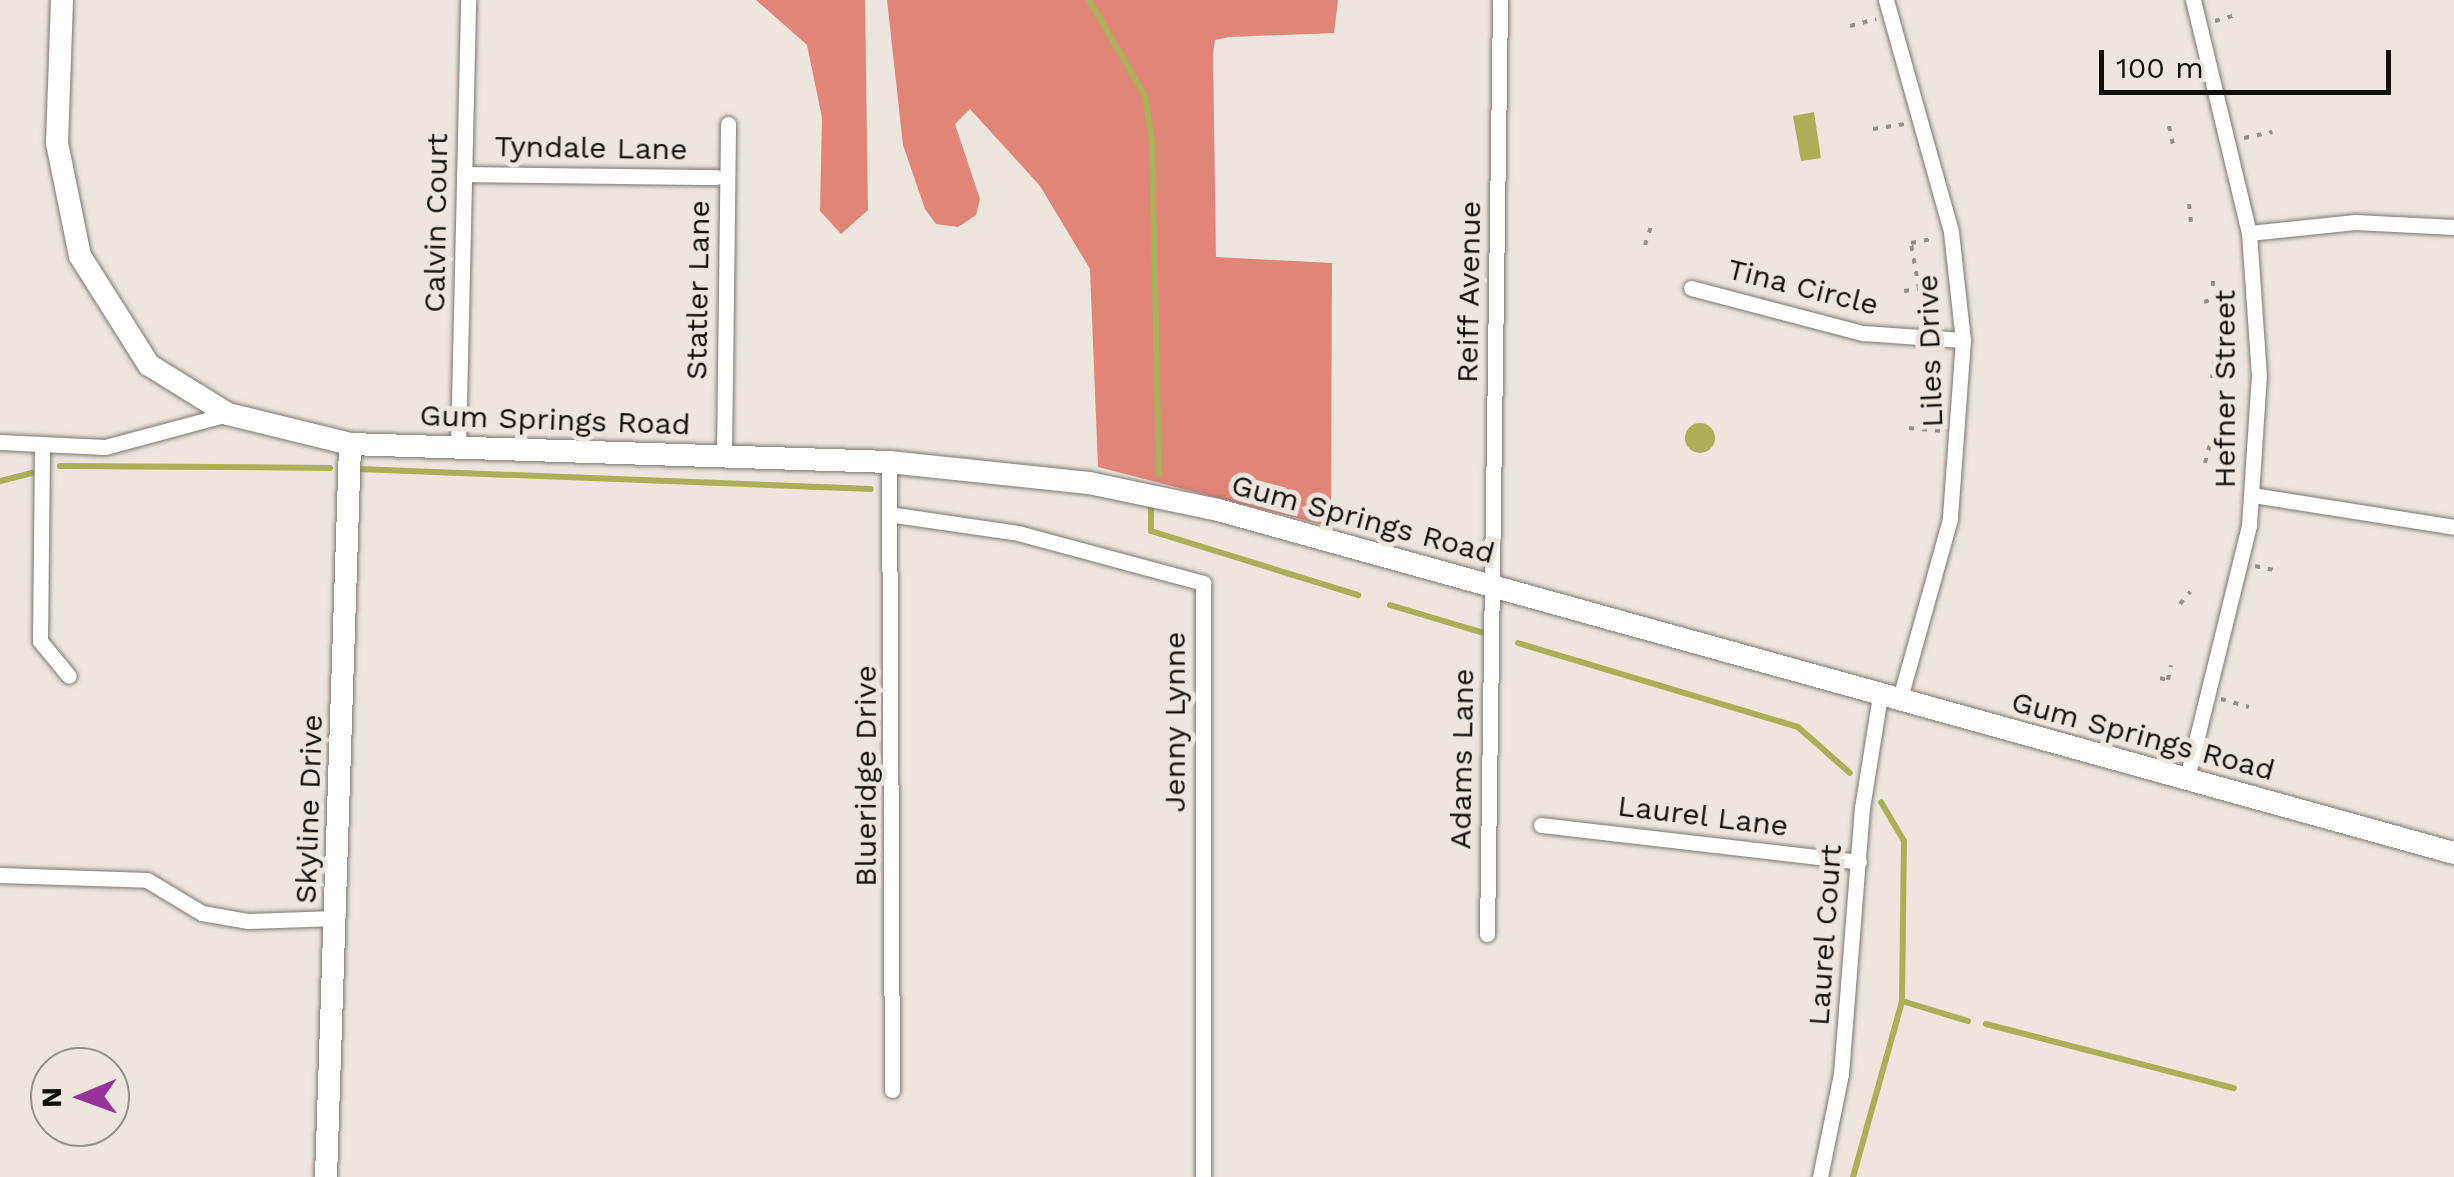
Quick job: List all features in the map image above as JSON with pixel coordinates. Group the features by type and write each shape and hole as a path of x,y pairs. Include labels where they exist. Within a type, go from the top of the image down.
{"main road":[{"name":"Gum Springs Road","path":"62,0 57,143 80,256 148,365 228,414 350,444 889,462 1089,483 1492,585 1890,699 2454,853"},
{"name":"Skyline Drive","path":"326,1177 350,444"}],"street":[{"name":"Calvin Court","path":"458,447 468,0"},
{"name":"Reiff Avenue","path":"1492,585 1500,0"},
{"name":"Hefner Street","path":"2187,778 2253,495 2259,376 2249,233 2230,140 2193,0"},
{"name":"Liles Drive","path":"1888,8 1951,236 1963,340 1961,433 1946,539 1890,699"},
{"name":"Statler Lane","path":"724,456 728,124"},
{"name":"Tyndale Lane","path":"464,174 716,177"},
{"path":"2249,233 2355,222 2454,227"},
{"name":"Tina Circle","path":"1690,288 1863,334 1963,340"},
{"path":"0,442 42,449 105,447 228,414"},
{"path":"42,449 40,641 69,676"},
{"name":"Blueridge Drive","path":"889,462 895,516 892,1090"},
{"path":"2253,495 2454,527"},
{"name":"Jenny Lynne","path":"895,516 1018,533 1203,584 1203,1177"},
{"name":"Adams Lane","path":"1487,934 1492,585"},
{"name":"Laurel Court","path":"1820,1177 1842,1074 1860,862 1890,699"},
{"name":"Laurel Lane","path":"1540,824 1860,862"},
{"path":"0,875 147,880 202,913 248,921 336,918"}],"path":[{"path":"1850,26 1888,8"},
{"path":"2200,25 2236,15"},
{"path":"1873,129 1919,122"},
{"path":"2169,126 2174,149"},
{"path":"2230,140 2272,132"},
{"path":"2189,204 2192,222"},
{"path":"1645,245 1654,222"},
{"path":"1904,291 1919,289 1911,243 1951,236"},
{"path":"2204,302 2213,299 2212,280"},
{"path":"2212,378 2215,359"},
{"path":"1908,428 1961,433"},
{"path":"2206,463 2212,436"},
{"path":"2240,563 2278,571"},
{"path":"2180,604 2190,592"},
{"path":"2160,678 2168,680 2171,665"},
{"path":"2207,696 2249,707"}],"shaded area":[{"path":"756,0 865,0 868,210 841,234 820,211 822,118 807,45"},
{"path":"887,0 1338,0 1334,33 1229,37 1215,40 1213,54 1216,257 1332,263 1331,527 1098,467 1090,269 1040,186 970,109 955,124 980,199 976,215 958,227 936,224 925,209 903,145"},
{"path":"1814,112 1821,158 1801,161 1793,116"},
{"path":"1700,423 1711,427 1715,438 1711,449 1700,453 1689,449 1685,438 1689,427"}],"waterway":[{"path":"1089,0 1145,96 1152,142 1159,474"},
{"path":"60,466 330,468"},
{"path":"359,469 871,489"},
{"path":"0,481 32,473"},
{"path":"1151,508 1151,531 1358,595"},
{"path":"1390,605 1487,634"},
{"path":"1518,643 1798,727 1850,773"},
{"path":"1853,1177 1902,1001 1904,841 1881,802"},
{"path":"1902,1001 1968,1021"},
{"path":"1986,1024 2234,1088"}]}
